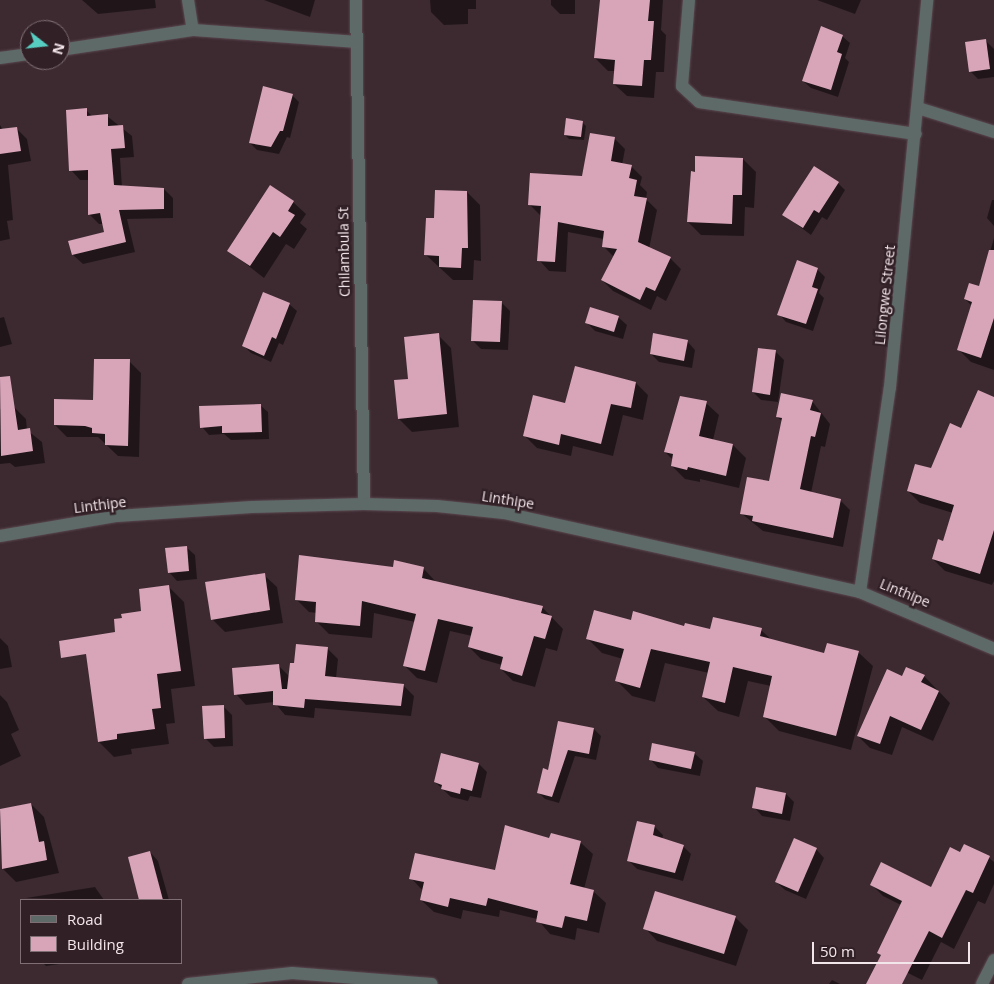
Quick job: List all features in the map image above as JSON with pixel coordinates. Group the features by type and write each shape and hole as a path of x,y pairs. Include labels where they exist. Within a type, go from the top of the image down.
{"street":[{"path":"188,0 193,30"},
{"name":"Chilambula St","path":"356,0 355,42 364,504"},
{"path":"689,0 682,86 699,102 916,134"},
{"name":"Lilongwe Street","path":"860,592 890,387 916,134 927,0"},
{"path":"70,48 193,30 355,42"},
{"path":"0,58 20,55"},
{"path":"918,108 994,132"},
{"name":"Linthipe","path":"0,536 117,516 252,507 364,504 504,512 860,592 994,649"},
{"path":"982,984 994,960"},
{"path":"188,984 292,973 432,984"}],"building":[{"path":"600,0 650,0 648,21 654,21 651,60 644,60 642,86 613,84 615,60 594,58"},
{"path":"821,26 843,35 837,52 842,54 831,90 802,81"},
{"path":"986,39 990,69 969,72 965,42"},
{"path":"263,86 293,94 283,131 280,131 271,147 249,143"},
{"path":"87,108 87,116 108,114 108,126 123,125 125,148 111,149 114,185 164,188 164,209 119,210 126,242 72,255 68,241 104,232 100,213 88,215 88,170 69,171 66,110"},
{"path":"566,118 583,121 581,137 564,135"},
{"path":"17,127 21,151 0,154 0,129"},
{"path":"590,133 615,137 611,161 632,165 629,178 637,180 634,196 647,198 638,242 671,257 655,291 646,287 640,300 601,280 617,249 602,247 604,231 558,222 555,262 537,261 541,206 528,205 530,173 582,176"},
{"path":"695,156 743,158 742,195 733,195 732,224 687,222 691,171 695,172"},
{"path":"814,166 839,182 819,213 814,210 803,228 782,215"},
{"path":"270,185 294,201 288,211 295,215 280,237 273,232 250,266 227,251"},
{"path":"435,190 467,191 468,248 462,248 461,268 439,267 439,256 424,255 426,218 434,218"},
{"path":"989,250 994,250 994,318 981,358 957,350 972,302 964,299 969,283 979,286"},
{"path":"797,260 818,268 812,287 818,289 806,324 777,315"},
{"path":"263,292 290,303 276,339 272,337 264,356 242,346"},
{"path":"473,300 502,301 500,342 471,341"},
{"path":"590,307 619,316 614,332 585,323"},
{"path":"439,333 447,414 398,419 394,380 408,379 404,337"},
{"path":"653,333 688,340 684,361 650,354"},
{"path":"758,348 776,350 770,395 752,392"},
{"path":"94,359 130,359 128,446 105,445 105,434 92,433 92,428 85,426 54,425 54,399 93,400"},
{"path":"575,366 636,382 631,408 611,404 601,444 561,434 559,445 523,436 533,395 565,403"},
{"path":"10,376 18,430 30,428 33,451 1,456 0,377"},
{"path":"978,390 994,397 994,530 980,574 932,559 938,539 943,541 954,505 907,491 915,464 931,468 950,423 961,428"},
{"path":"781,393 813,400 810,410 821,413 815,437 811,436 800,489 841,499 833,538 752,521 753,516 740,514 747,477 769,481 782,418 776,417"},
{"path":"680,396 707,401 699,436 733,444 726,476 688,467 687,470 671,466 673,454 664,452"},
{"path":"261,404 262,432 222,433 222,426 200,428 199,406"},
{"path":"187,546 189,571 168,573 165,548"},
{"path":"299,555 393,567 394,560 424,567 422,578 543,606 541,613 552,616 545,639 534,636 522,676 500,669 503,657 468,647 473,627 438,619 425,671 403,666 416,614 362,601 360,626 315,622 316,602 295,600"},
{"path":"265,573 270,610 211,620 205,582"},
{"path":"169,585 181,671 157,674 161,708 152,709 155,729 117,734 117,739 98,742 86,654 61,658 59,641 115,632 114,619 122,618 121,614 141,611 139,589"},
{"path":"594,610 631,620 633,611 684,626 685,623 710,629 713,617 762,628 760,636 824,653 827,643 859,651 836,736 763,717 772,676 733,667 725,703 702,697 710,662 651,649 640,688 615,681 624,649 586,639"},
{"path":"296,644 328,647 325,676 404,684 401,706 305,699 304,708 273,705 273,691 234,695 232,668 279,664 282,689 287,689 290,663 294,663"},
{"path":"906,667 925,675 921,682 939,691 921,730 890,716 880,744 857,736 887,669 902,676"},
{"path":"224,705 225,738 204,739 202,706"},
{"path":"558,721 594,728 589,754 568,750 552,797 537,793 543,768 548,770"},
{"path":"652,743 695,752 691,769 649,760"},
{"path":"441,753 479,763 472,791 461,788 460,794 441,789 442,785 434,782"},
{"path":"756,787 786,793 782,814 752,808"},
{"path":"31,803 39,842 44,841 47,860 2,869 0,809"},
{"path":"637,821 655,825 653,835 684,845 675,873 627,861"},
{"path":"505,825 549,838 551,833 581,841 570,884 594,890 587,921 565,916 562,928 536,922 538,911 488,898 486,906 450,898 448,907 420,900 424,882 409,879 415,853 495,870"},
{"path":"794,838 817,848 798,892 775,882"},
{"path":"964,844 990,856 973,893 966,890 942,938 929,931 902,984 866,984 881,955 877,953 902,901 870,885 881,862 931,887 950,847 960,852"},
{"path":"150,851 163,899 139,899 128,857"},
{"path":"655,891 736,916 724,954 643,929"}]}
